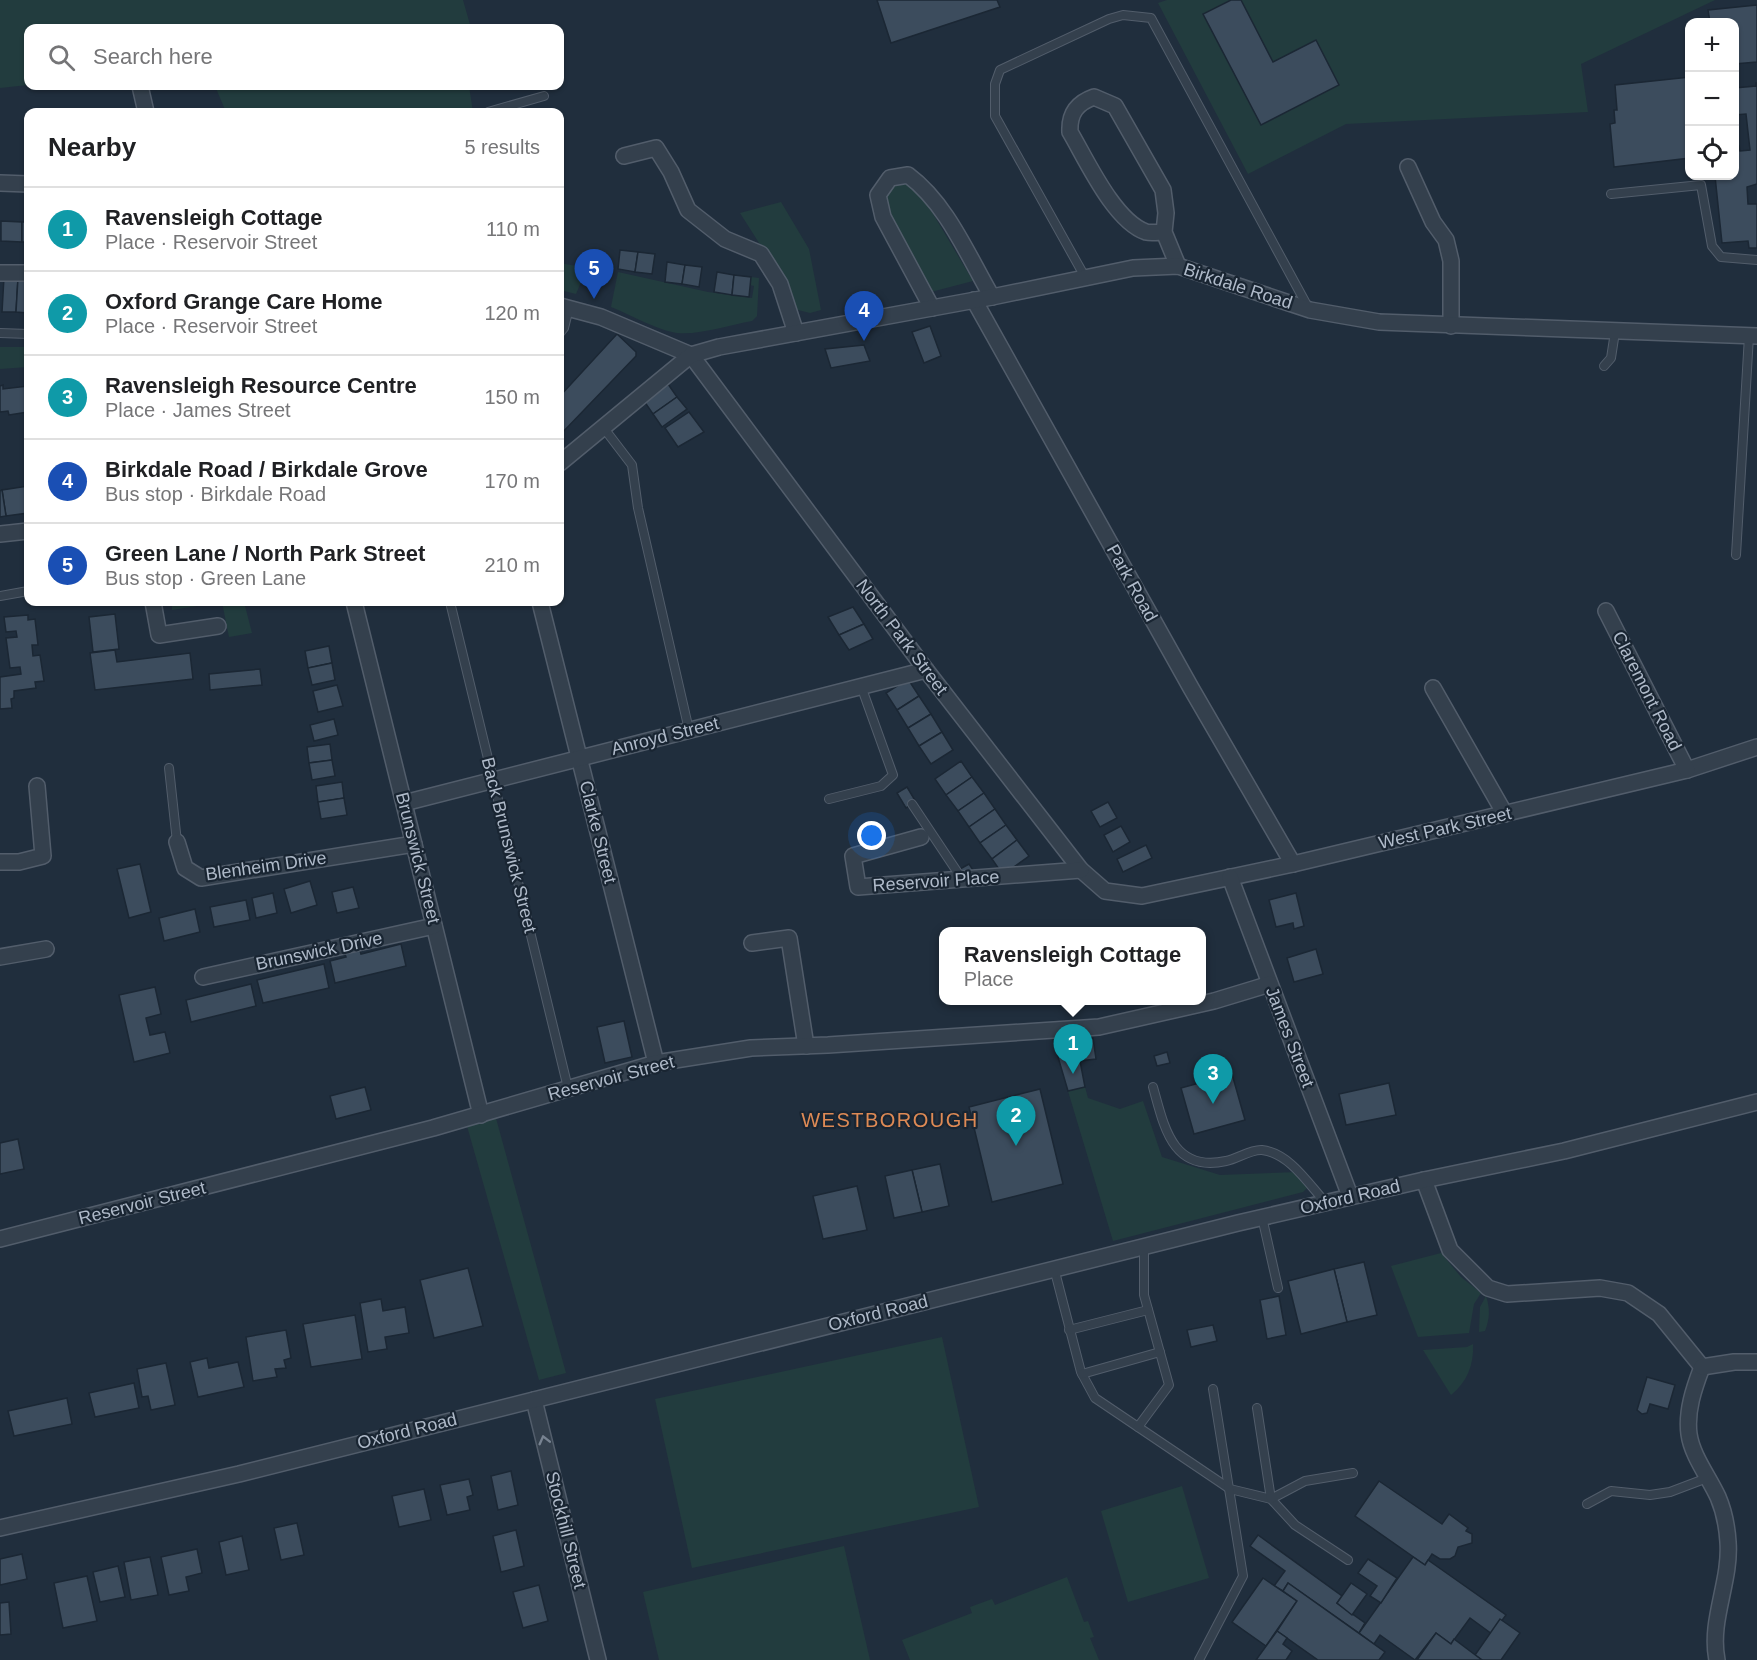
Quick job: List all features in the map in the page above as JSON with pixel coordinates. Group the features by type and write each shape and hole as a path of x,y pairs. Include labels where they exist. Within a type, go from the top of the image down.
{"street":[{"path":"141,90 145,108"},
{"path":"1164,232 1146,232 1124,216 1113,204 1070,132 1069,120 1076,107 1084,100 1094,97 1115,106 1163,190 1166,213 1164,232 1178,266"},
{"path":"624,156 656,148 671,172 688,210 725,240 761,254 780,284 796,333"},
{"path":"1408,167 1420,198 1446,240 1451,261 1451,326"},
{"path":"932,308 883,217 878,195 890,178 908,175 924,187 946,217 992,297"},
{"path":"0,183 24,184"},
{"name":"Birkdale Road","path":"564,460 691,356 719,346 992,297 1133,268 1178,266 1310,310 1379,322 1753,336"},
{"path":"0,273 24,273"},
{"name":"Park Road","path":"974,300 1191,688 1293,864"},
{"path":"564,307 638,331 691,356"},
{"name":"North Park Street","path":"691,356 926,670 1081,870 1105,891 1130,896"},
{"path":"0,534 24,531"},
{"path":"154,606 159,635 218,626"},
{"name":"Brunswick Street","path":"355,606 481,1115"},
{"name":"Clarke Street","path":"541,606 656,1063"},
{"name":"Claremont Road","path":"1606,611 1687,770"},
{"name":"Anroyd Street","path":"404,803 926,670"},
{"path":"1433,688 1505,814"},
{"name":"West Park Street","path":"1130,896 1142,896 1230,878 1505,814 1687,770 1757,747"},
{"path":"0,862 19,862 43,856 37,786"},
{"name":"Reservoir Place","path":"921,837 853,856 858,887 1081,870"},
{"name":"Blenheim Drive","path":"177,842 185,868 201,878 414,844"},
{"name":"James Street","path":"1230,878 1350,1196"},
{"name":"Brunswick Drive","path":"203,977 434,926"},
{"path":"752,943 789,938 806,1046"},
{"path":"0,957 46,949"},
{"name":"Reservoir Street","path":"1206,1003 1270,984"},
{"name":"Reservoir Street","path":"0,1239 481,1115 656,1063 751,1048 1099,1027 1196,1005"},
{"name":"Oxford Road","path":"0,1528 239,1474 1262,1217 1564,1150 1757,1102"},
{"path":"1424,1180 1450,1250 1488,1288 1507,1294 1600,1288 1628,1293 1659,1314 1701,1367"},
{"path":"1701,1367 1734,1362 1757,1362"},
{"path":"1701,1367 1694,1389 1689,1418 1689,1436 1723,1514 1729,1543 1728,1565 1717,1623 1717,1660"},
{"name":"Stockhill Street","path":"534,1400 598,1660"}],"lane":[{"path":"1085,277 995,116 995,84 1000,70 1109,19 1138,15 1151,18 1310,310"},
{"path":"502,108 544,96"},
{"path":"1611,194 1701,185 1713,246 1721,257 1757,260"},
{"path":"564,307 564,328"},
{"path":"1604,366 1611,358 1615,332"},
{"path":"0,333 24,334"},
{"path":"1736,555 1753,336"},
{"path":"603,427 632,465 638,508 689,730"},
{"path":"0,596 24,592"},
{"name":"Back Brunswick Street","path":"451,606 568,1088"},
{"path":"829,799 880,786 893,776 861,686"},
{"name":"Blenheim Drive","path":"169,768 177,842"},
{"path":"912,804 962,879"},
{"path":"1153,1086 1165,1131 1176,1150 1201,1162 1225,1162 1260,1150 1280,1156 1325,1202"},
{"path":"1262,1217 1278,1288"},
{"path":"1138,1427 1169,1385 1148,1310 1143,1280 1144,1246"},
{"path":"1054,1268 1082,1374 1095,1398 1230,1489 1271,1498 1305,1481 1353,1473"},
{"path":"1070,1330 1148,1310"},
{"path":"1082,1374 1160,1352"},
{"path":"1199,1660 1243,1576 1213,1389"},
{"path":"1257,1408 1271,1498 1294,1525 1348,1560"},
{"path":"1587,1504 1611,1491 1650,1495 1670,1492 1707,1478"}],"green space":[{"path":"0,0 463,0 470,24 24,24 24,85 0,88"},
{"path":"1167,0 1715,0 1581,64 1588,112 1346,124 1248,174 1158,3"},
{"path":"217,90 470,90 472,108 224,108"},
{"path":"907,181 920,192 973,281 931,292 888,215 884,195 891,183"},
{"path":"781,202 809,249 821,310 810,313 794,309 784,282 740,213"},
{"path":"564,264 587,268 576,294 564,291"},
{"path":"618,272 708,292 752,298 754,286 750,285 751,277 759,278 757,316 752,321 696,333 677,333 661,329 611,307"},
{"path":"0,347 24,347 24,367 0,369"},
{"path":"172,606 197,606 172,610"},
{"path":"223,606 245,606 252,633 229,637"},
{"path":"1085,1087 1088,1098 1120,1109 1143,1101 1162,1157 1220,1175 1299,1172 1310,1185 1303,1192 1113,1241 1068,1091"},
{"path":"494,1111 566,1373 539,1380 465,1119"},
{"path":"1441,1253 1461,1277 1481,1293 1474,1304 1469,1333 1418,1337 1391,1266"},
{"path":"1486,1296 1489,1309 1488,1322 1485,1331 1479,1332 1480,1307"},
{"path":"942,1337 979,1507 692,1568 655,1399"},
{"path":"1473,1344 1468,1372 1451,1395 1423,1350 1467,1347"},
{"path":"1182,1486 1209,1578 1128,1602 1101,1511"},
{"path":"844,1546 870,1660 659,1660 643,1592"},
{"path":"1067,1577 1084,1622 1088,1621 1094,1637 1090,1638 1099,1660 910,1660 902,1640 972,1613 970,1607 992,1599 995,1605"}],"building":[{"path":"877,0 997,0 1000,7 891,43"},
{"path":"1231,0 1241,0 1273,62 1316,40 1339,85 1261,125 1203,14"},
{"path":"1757,5 1757,62 1739,64 1739,18 1709,18 1708,10"},
{"path":"1685,78 1685,159 1614,167 1610,124 1615,123 1614,110 1617,110 1615,85"},
{"path":"1757,83 1757,184 1747,187 1748,204 1757,204 1757,248 1749,248 1748,241 1722,243 1715,180 1739,180 1739,146 1740,151 1750,150 1746,114 1739,115 1739,88 1756,86"},
{"path":"1,221 22,222 22,242 1,241"},
{"path":"22,222 24,222 24,242 22,242"},
{"path":"620,250 638,252 635,272 618,269"},
{"path":"638,252 655,254 652,274 635,272"},
{"path":"667,262 685,265 682,284 665,282"},
{"path":"685,265 702,267 699,287 682,284"},
{"path":"717,272 734,275 732,295 714,292"},
{"path":"734,275 751,277 749,297 732,295"},
{"path":"4,277 18,278 16,312 2,312"},
{"path":"18,278 24,278 24,313 16,312"},
{"path":"930,326 941,356 924,363 912,332"},
{"path":"617,334 636,352 636,356 564,431 564,392"},
{"path":"864,345 870,361 831,368 825,349"},
{"path":"668,384 677,397 653,414 644,401"},
{"path":"3,385 3,389 24,386 24,413 9,415 8,411 0,412 0,386"},
{"path":"677,397 687,409 662,427 653,414"},
{"path":"689,412 704,432 678,447 665,428"},
{"path":"24,487 24,514 6,516 2,490"},
{"path":"2,490 6,516 0,517 0,491"},
{"path":"853,607 864,624 839,635 828,617"},
{"path":"115,614 119,649 93,652 89,617"},
{"path":"28,615 28,620 35,619 38,645 32,645 33,656 40,655 44,681 35,682 36,688 14,691 14,698 11,699 12,708 0,709 0,677 21,674 20,667 10,668 6,638 17,637 16,631 6,632 4,617"},
{"path":"864,624 873,639 849,650 839,635"},
{"path":"329,646 332,663 308,668 305,651"},
{"path":"115,650 117,662 190,653 193,679 95,690 90,653"},
{"path":"332,663 335,680 312,685 308,668"},
{"path":"260,669 262,685 210,690 209,674"},
{"path":"908,679 919,696 897,710 886,693"},
{"path":"337,685 343,706 318,712 313,691"},
{"path":"919,696 931,714 908,728 897,710"},
{"path":"931,714 942,732 919,746 908,728"},
{"path":"334,719 338,735 314,741 310,725"},
{"path":"942,732 953,750 931,764 919,746"},
{"path":"330,744 332,760 309,763 307,747"},
{"path":"332,760 335,776 312,780 309,763"},
{"path":"961,761 972,777 946,795 935,779"},
{"path":"972,777 984,793 958,811 946,795"},
{"path":"342,782 344,798 318,802 316,786"},
{"path":"907,787 916,802 906,808 897,793"},
{"path":"984,793 995,809 969,827 958,811"},
{"path":"344,798 347,815 321,819 318,802"},
{"path":"1108,802 1117,818 1100,827 1091,811"},
{"path":"995,809 1006,825 980,843 969,827"},
{"path":"1006,825 1017,840 992,859 980,843"},
{"path":"1121,826 1130,842 1113,852 1104,835"},
{"path":"1017,840 1029,856 1003,875 992,859"},
{"path":"1146,845 1152,858 1123,872 1117,859"},
{"path":"140,864 151,912 129,918 117,869"},
{"path":"969,864 976,877 967,877 960,869"},
{"path":"310,881 317,905 291,913 284,889"},
{"path":"353,887 359,908 337,913 332,892"},
{"path":"273,893 277,913 256,918 252,898"},
{"path":"1296,893 1304,926 1294,929 1293,923 1276,927 1269,900"},
{"path":"246,900 250,920 214,927 210,907"},
{"path":"195,909 200,932 164,941 159,918"},
{"path":"401,944 406,966 335,983 330,961 346,957 344,951 359,947 361,954"},
{"path":"1316,949 1323,974 1294,982 1287,958"},
{"path":"324,964 329,988 263,1003 257,980"},
{"path":"251,984 256,1006 191,1022 186,1000"},
{"path":"155,987 161,1014 146,1018 150,1035 165,1032 170,1053 134,1062 119,995"},
{"path":"624,1021 632,1057 605,1063 597,1027"},
{"path":"1093,1038 1096,1059 1080,1061 1085,1087 1068,1091 1053,1040"},
{"path":"1167,1052 1170,1063 1157,1066 1154,1056"},
{"path":"1232,1074 1245,1120 1194,1134 1181,1088"},
{"path":"1389,1083 1396,1115 1346,1125 1339,1094"},
{"path":"365,1087 371,1110 336,1119 330,1096"},
{"path":"1040,1089 1063,1184 992,1202 969,1107"},
{"path":"18,1139 24,1169 0,1174 0,1143"},
{"path":"940,1164 949,1206 922,1212 912,1170"},
{"path":"912,1170 922,1212 894,1218 885,1176"},
{"path":"857,1186 867,1230 823,1239 813,1196"},
{"path":"1364,1262 1377,1315 1347,1322 1334,1269"},
{"path":"468,1268 483,1326 434,1338 420,1280"},
{"path":"1334,1269 1347,1322 1301,1334 1288,1281"},
{"path":"1279,1296 1286,1335 1267,1339 1260,1300"},
{"path":"381,1299 383,1311 405,1307 409,1333 385,1337 387,1349 368,1352 360,1303"},
{"path":"355,1315 362,1359 311,1367 303,1324"},
{"path":"1213,1325 1217,1341 1191,1347 1187,1330"},
{"path":"286,1330 291,1358 284,1360 286,1368 275,1369 277,1377 253,1381 246,1337"},
{"path":"207,1358 209,1368 238,1362 244,1387 198,1397 190,1362"},
{"path":"166,1363 175,1405 151,1410 148,1396 142,1397 137,1369"},
{"path":"1647,1377 1675,1385 1668,1409 1650,1404 1647,1413 1642,1414 1637,1410"},
{"path":"134,1383 139,1408 95,1417 89,1393"},
{"path":"67,1398 72,1424 14,1436 8,1411"},
{"path":"511,1471 518,1505 498,1510 491,1476"},
{"path":"469,1479 473,1495 467,1497 470,1510 447,1515 440,1485"},
{"path":"1379,1481 1442,1524 1449,1514 1468,1528 1466,1531 1472,1534 1472,1543 1458,1547 1455,1556 1450,1559 1440,1559 1432,1554 1425,1565 1355,1516"},
{"path":"424,1489 431,1520 399,1527 392,1496"},
{"path":"297,1523 304,1555 281,1560 274,1528"},
{"path":"516,1530 524,1566 501,1572 493,1536"},
{"path":"1258,1535 1342,1596 1337,1603 1365,1623 1359,1633 1288,1583 1283,1591 1274,1586 1285,1571 1250,1546"},
{"path":"242,1536 249,1570 226,1575 219,1542"},
{"path":"197,1549 202,1573 186,1577 189,1591 169,1595 161,1557"},
{"path":"22,1554 27,1579 0,1585 0,1559"},
{"path":"150,1557 158,1595 131,1600 124,1562"},
{"path":"1413,1557 1425,1565 1428,1560 1506,1615 1492,1634 1470,1618 1451,1644 1436,1633 1415,1660 1380,1635 1374,1644 1359,1633"},
{"path":"1368,1559 1397,1578 1381,1603 1370,1596 1377,1586 1358,1573"},
{"path":"118,1566 125,1597 100,1602 93,1572"},
{"path":"87,1576 97,1621 63,1628 54,1583"},
{"path":"1263,1578 1297,1601 1266,1646 1232,1622"},
{"path":"1288,1583 1385,1652 1379,1660 1318,1660 1277,1631 1297,1601 1283,1591"},
{"path":"1351,1583 1367,1594 1352,1615 1337,1603"},
{"path":"539,1585 548,1621 523,1628 513,1592"},
{"path":"9,1602 11,1634 0,1635 0,1603"},
{"path":"1500,1619 1520,1633 1501,1660 1482,1660 1475,1655"},
{"path":"1277,1631 1287,1638 1283,1644 1292,1651 1286,1660 1256,1660"},
{"path":"1436,1633 1451,1644 1454,1639 1482,1660 1417,1660"}],"place":[{"name":"Green Lane / North Park Street","path":"594,299"},
{"name":"Birkdale Road / Birkdale Grove","path":"864,341"},
{"name":"Ravensleigh Cottage","path":"1073,1074"},
{"name":"Ravensleigh Resource Centre","path":"1213,1104"},
{"name":"Oxford Grange Care Home","path":"1016,1146"}],"district":[{"name":"WESTBOROUGH","path":"890,1120"}]}
